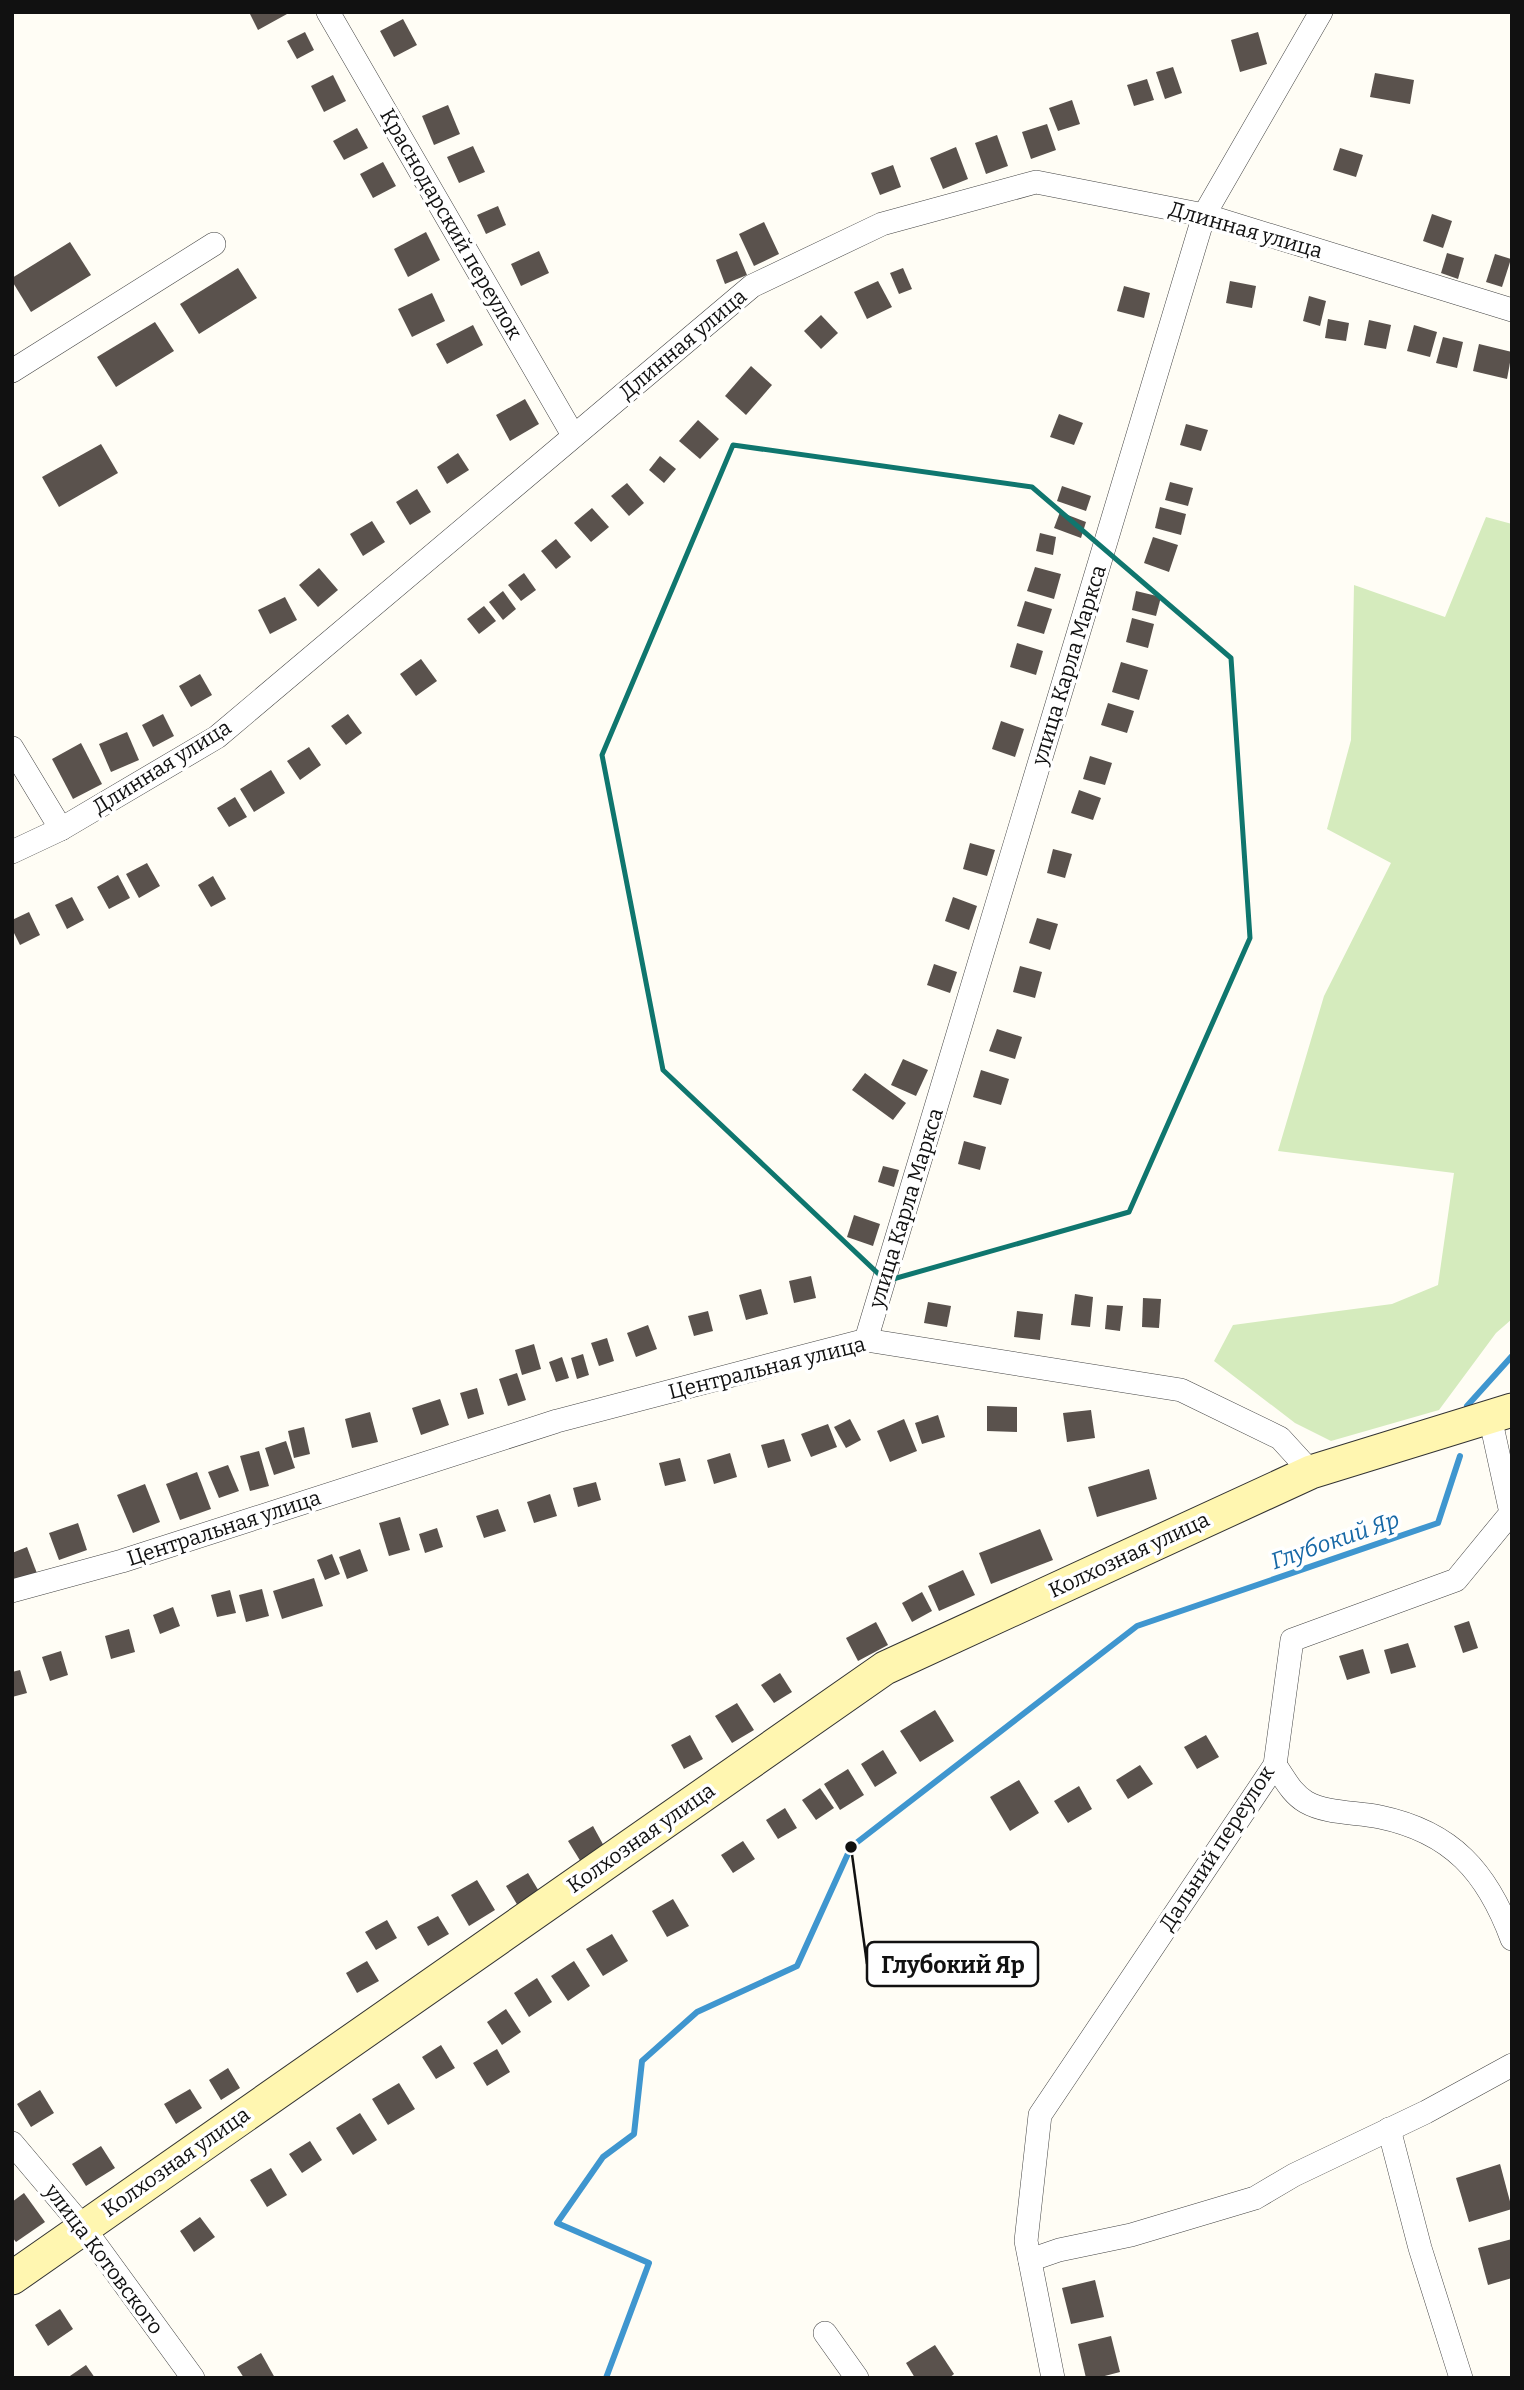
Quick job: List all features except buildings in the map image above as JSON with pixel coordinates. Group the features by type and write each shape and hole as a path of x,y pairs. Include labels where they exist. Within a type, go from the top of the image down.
{"street":[{"name":"Краснодарский переулок","path":"328,12 573,435"},
{"name":"улица Карла Маркса","path":"866,1340 1204,215 1321,12"},
{"name":"Длинная улица","path":"12,852 61,829 217,737 752,286 882,224 1036,182 1204,215 1512,310"},
{"path":"12,371 214,244"},
{"path":"12,748 61,829"},
{"name":"Центральная улица","path":"12,1591 122,1561 557,1421 866,1340 1181,1390 1280,1438 1311,1472"},
{"path":"1311,1472 1501,1414"},
{"name":"Дальний переулок","path":"1053,2378 1026,2241 1040,2115 1275,1765 1292,1640 1456,1580 1511,1513 1501,1414"},
{"name":"Колхозная улица","path":"12,2278 885,1668 1311,1472"},
{"path":"1275,1765 1286,1785 1307,1802 1321,1807 1382,1817 1442,1840 1469,1861 1488,1888 1512,1939"},
{"path":"1030,2260 1059,2250 1131,2235 1255,2198 1294,2175 1390,2129 1512,2065"},
{"path":"1390,2129 1419,2248 1461,2378"},
{"name":"улица Котовского","path":"12,2143 83,2227 193,2378"},
{"path":"825,2333 856,2378"}],"highlighted area":[{"path":"733,445 1032,487 1231,658 1250,938 1129,1212 886,1281 663,1070 602,755"}],"green space":[{"path":"1486,517 1512,524 1512,1319 1496,1333 1439,1410 1331,1441 1295,1423 1214,1361 1233,1325 1392,1304 1438,1285 1454,1173 1278,1151 1324,996 1391,863 1327,829 1351,740 1354,585 1445,617"}],"waterway":[{"name":"Глубокий Яр","path":"1467,1406 1512,1356"},
{"name":"Глубокий Яр","path":"606,2378 649,2263 557,2223 603,2157 634,2134 642,2061 697,2012 797,1966 851,1847 1137,1626 1438,1523 1460,1456"}],"place":[{"name":"Глубокий Яр","path":"851,1847"}]}
